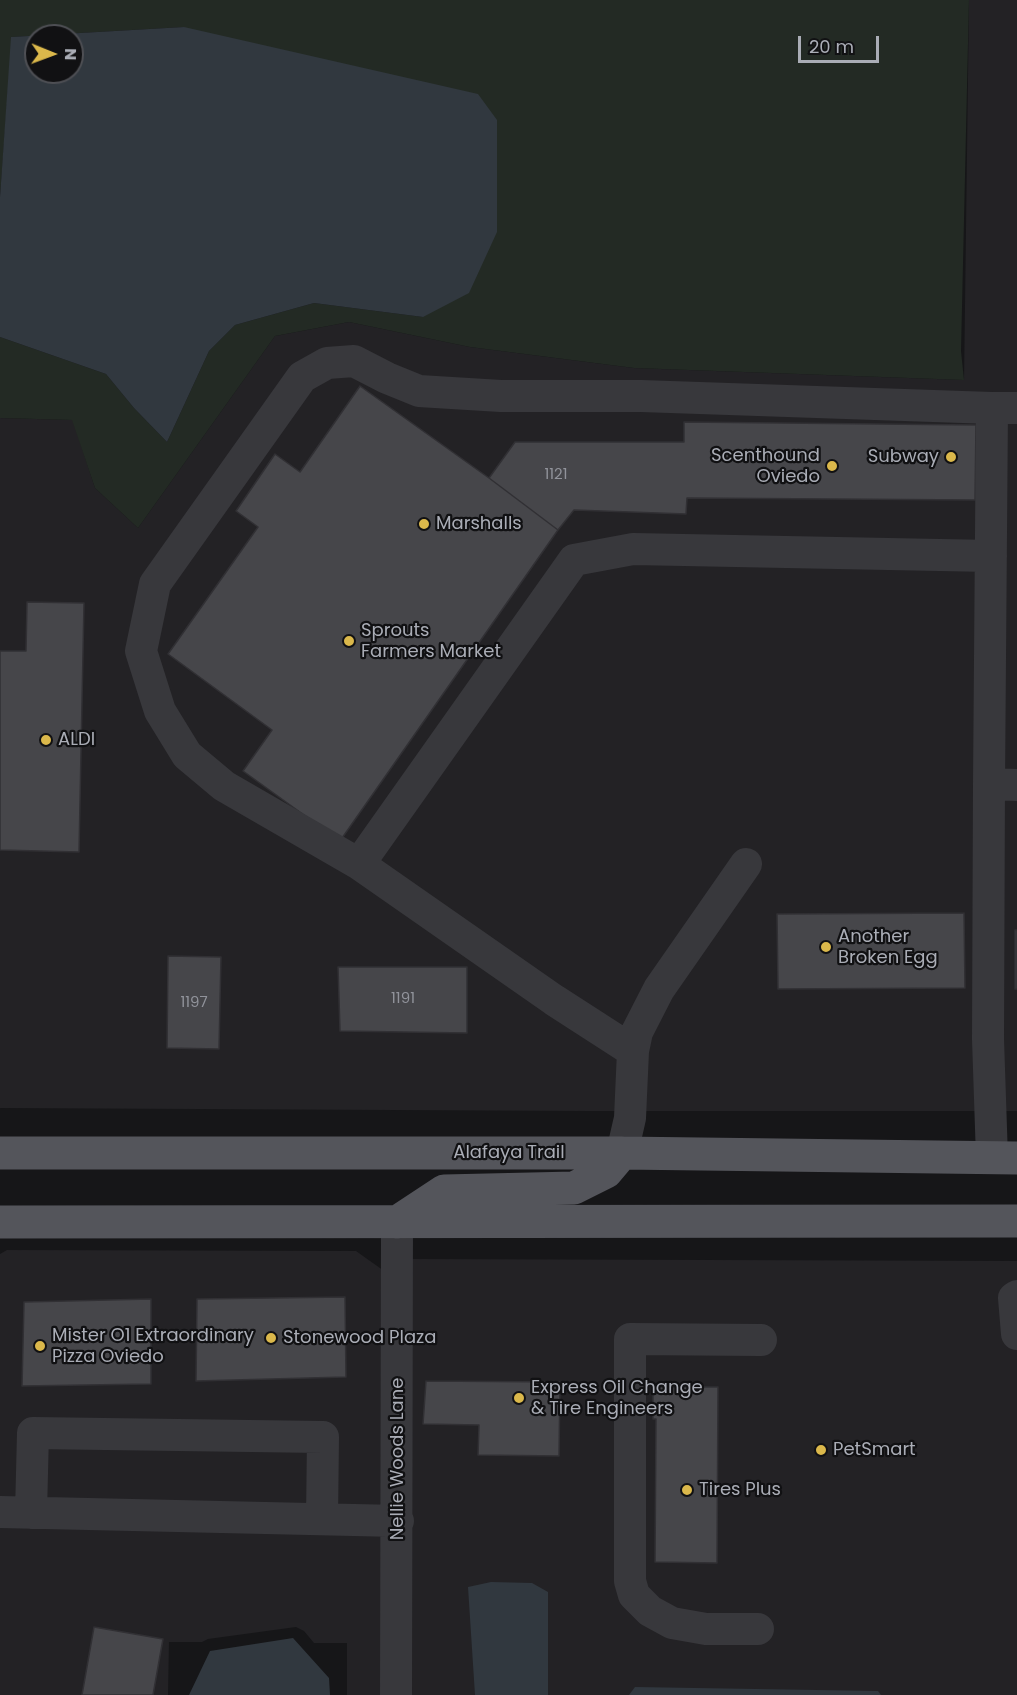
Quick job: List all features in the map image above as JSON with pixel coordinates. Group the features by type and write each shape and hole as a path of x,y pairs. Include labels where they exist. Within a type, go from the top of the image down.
{"main road":[{"name":"Alafaya Trail","path":"0,1153 622,1153 1004,1158"},
{"path":"398,1222 444,1191 574,1188 606,1172 622,1153"},
{"path":"0,1222 1017,1221"}],"lane":[{"path":"633,1051 554,1000 359,864 224,786 187,754 160,711 141,651 155,584 302,377 327,363 354,361 419,391 501,396 641,396 1005,408 991,556 1003,785 988,1039 1004,1158"},
{"path":"359,864 574,560 633,549 991,556"},
{"path":"622,1153 630,1118 633,1051 637,1032 659,989 746,864"},
{"name":"Nellie Woods Lane","path":"396,1695 398,1222"},
{"path":"1017,1296 1014,1298 1017,1334"},
{"path":"758,1629 706,1629 672,1623 650,1611 634,1595 630,1581 630,1339 761,1340"},
{"path":"31,1513 33,1433 323,1437 322,1519"},
{"path":"0,1512 398,1521"}],"shaded area":[{"path":"0,0 969,0 961,351 964,380 634,368 470,347 349,322 275,336 138,528 95,488 72,420 0,418 0,337 106,374 134,408 167,442 209,351 235,325 314,303 423,317 184,27 84,33 84,24 24,24 24,36 12,37 0,197"},
{"path":"969,0 1017,0 1017,1111 0,1108 0,418 73,420 95,488 138,528 275,336 349,322 470,347 634,368 964,380"},
{"path":"184,27 478,94 497,120 497,232 469,293 423,317 314,303 235,325 209,351 167,442 134,408 106,374 0,337 0,197 11,37 24,36 24,84 84,84 84,33"},
{"path":"7,1250 356,1251 387,1273 382,1695 347,1695 347,1643 314,1643 304,1631 296,1627 208,1639 202,1642 169,1642 168,1695 0,1695 0,1254"},
{"path":"409,1259 1017,1261 1017,1695 412,1695"},
{"path":"491,1582 532,1583 548,1592 548,1695 475,1695 468,1587"},
{"path":"293,1638 329,1678 330,1695 189,1695 210,1651"},
{"path":"635,1687 878,1691 881,1695 629,1695"}],"building":[{"path":"360,386 558,530 340,841 243,771 272,730 168,654 258,527 236,511 275,454 300,472"},
{"path":"684,422 976,425 975,500 687,498 686,514 574,510 558,530 489,478 515,442 684,442"},
{"path":"27,602 84,603 79,852 0,850 0,651 26,651"},
{"path":"964,913 965,988 778,989 777,914"},
{"path":"1015,930 1017,930 1017,989 1015,989"},
{"path":"168,956 221,957 219,1049 167,1048"},
{"path":"338,967 467,967 467,1033 340,1031"},
{"name":"Stonewood Plaza","path":"345,1297 346,1377 196,1381 197,1299"},
{"path":"151,1299 151,1384 22,1386 24,1302"},
{"path":"426,1381 560,1382 559,1456 478,1455 479,1425 423,1424"},
{"name":"Tires Plus","path":"653,1387 718,1387 717,1563 655,1562 656,1419 653,1419"},
{"path":"94,1627 163,1639 153,1695 82,1695"}],"place":[{"name":"Subway","path":"951,457"},
{"name":"Scenthound Oviedo","path":"832,466"},
{"name":"Marshalls","path":"424,524"},
{"name":"Sprouts Farmers Market","path":"349,641"},
{"name":"ALDI","path":"46,740"},
{"name":"Another Broken Egg","path":"826,947"},
{"name":"Stonewood Plaza","path":"271,1338"},
{"name":"Mister O1 Extraordinary Pizza Oviedo","path":"40,1346"},
{"name":"Express Oil Change & Tire Engineers","path":"519,1398"},
{"name":"PetSmart","path":"821,1450"},
{"name":"Tires Plus","path":"687,1490"}]}
